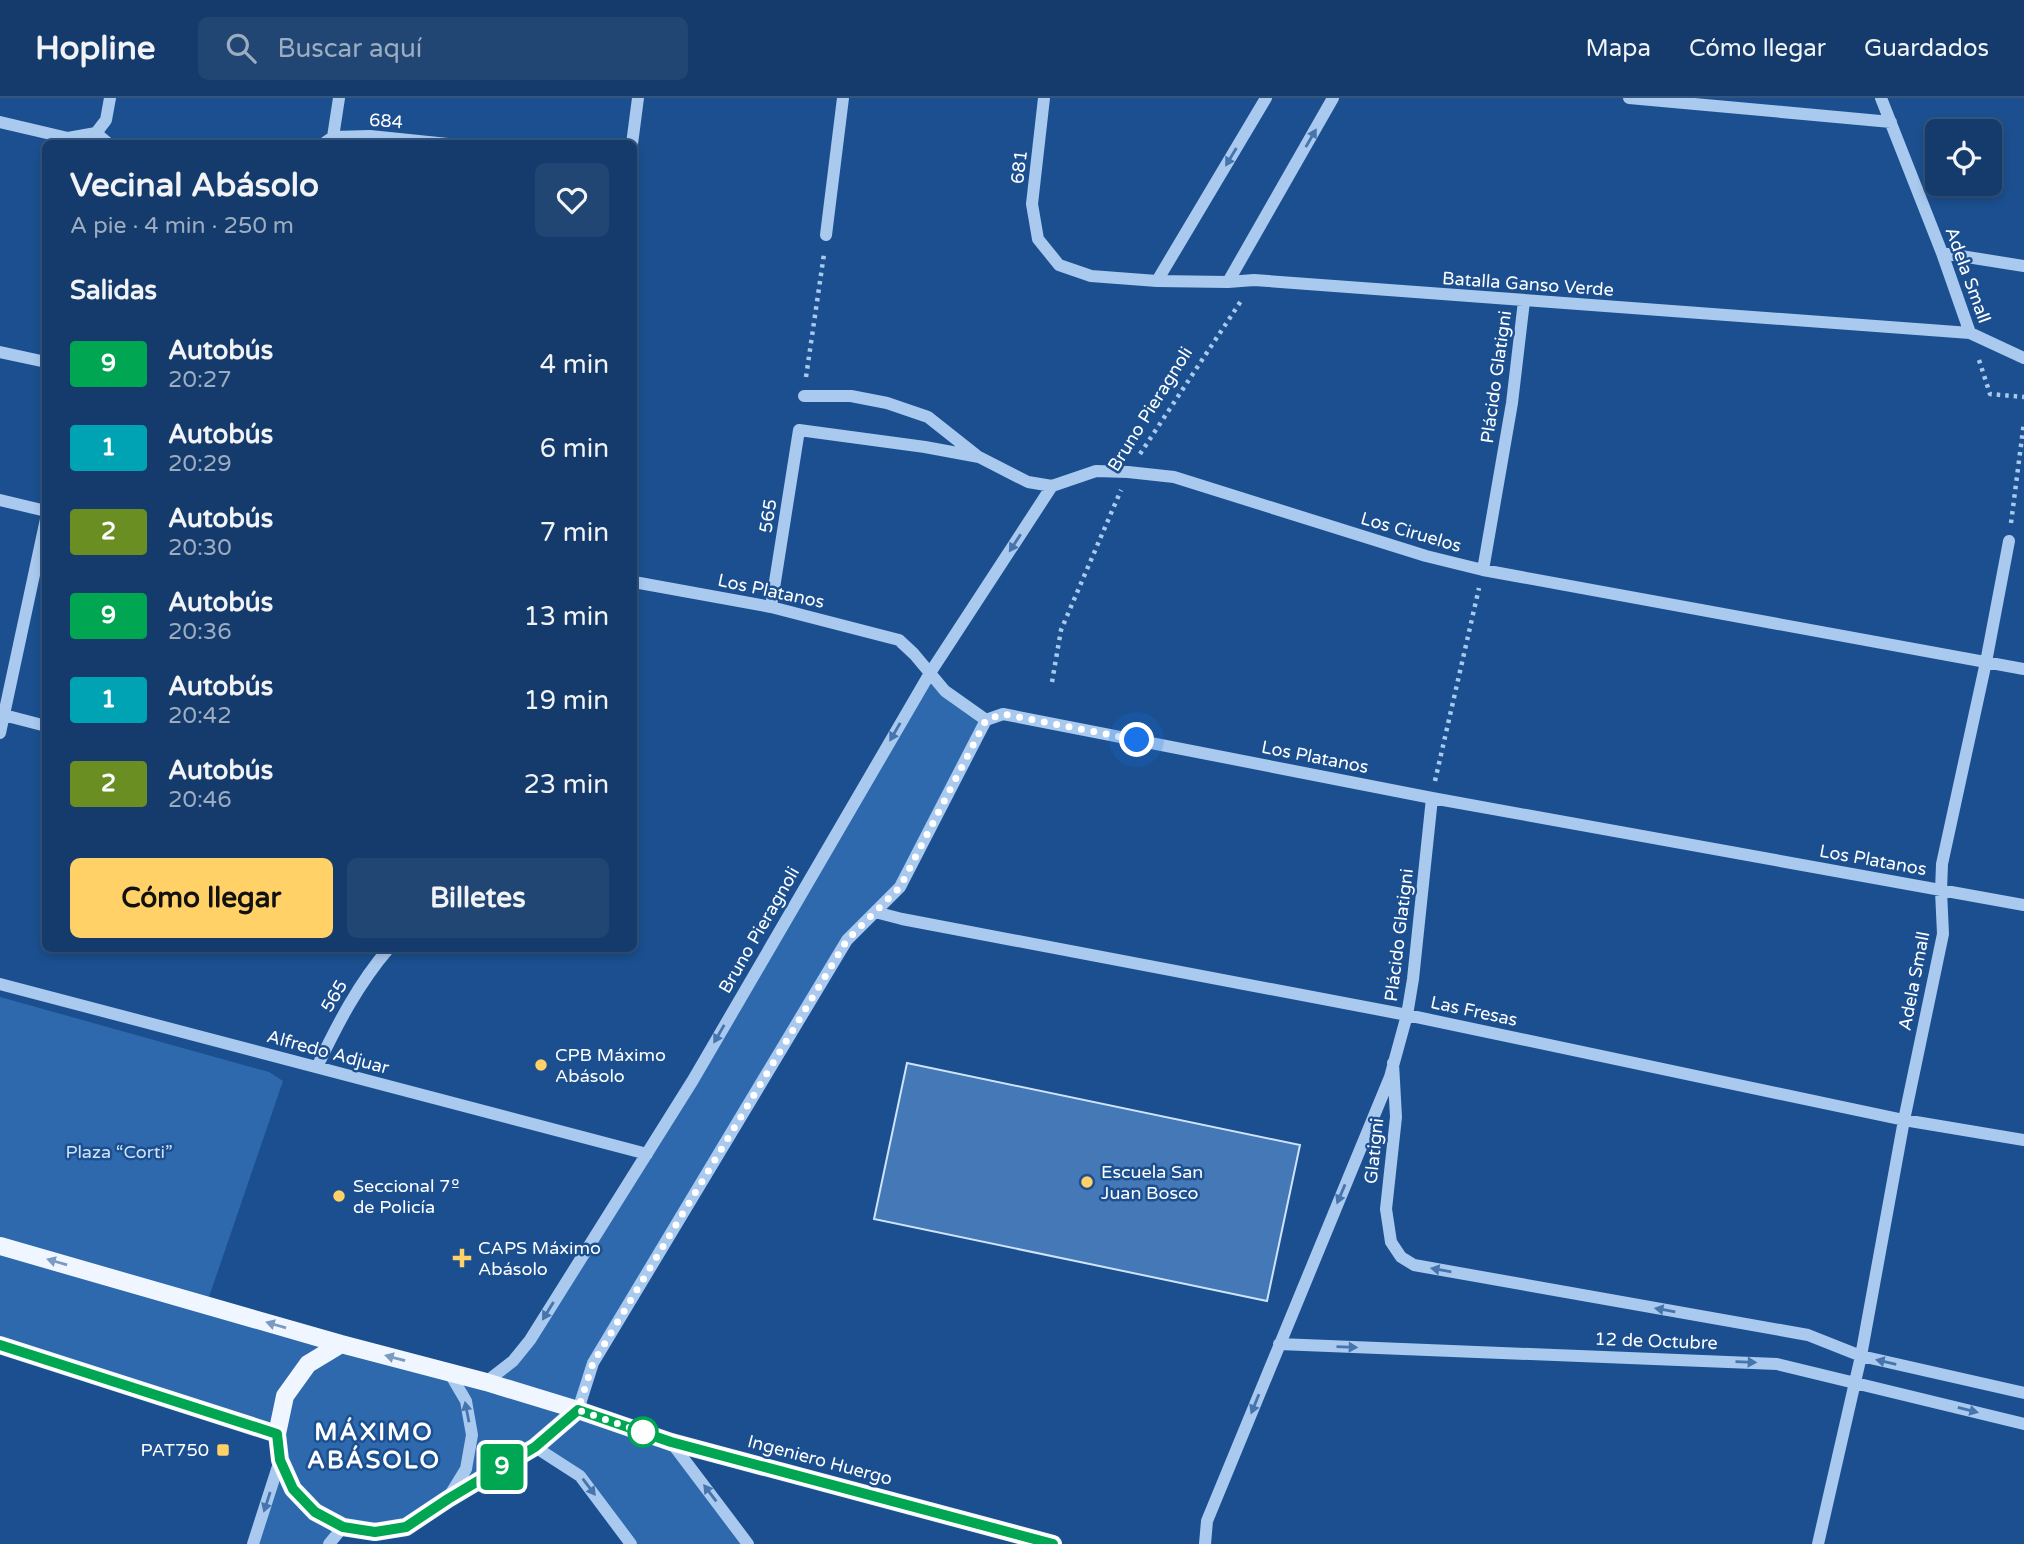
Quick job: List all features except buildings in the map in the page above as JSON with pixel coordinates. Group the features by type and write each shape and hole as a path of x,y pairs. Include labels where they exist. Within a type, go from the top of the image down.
{"main road":[{"path":"0,1246 341,1344 449,1372"},
{"path":"341,1344 308,1364 285,1396 277,1434 280,1460 293,1489 315,1512 353,1533 406,1527 535,1447 578,1410"},
{"path":"0,1345 277,1434"},
{"name":"Ingeniero Huergo","path":"449,1372 578,1410 671,1442 1053,1544"}],"street":[{"path":"0,122 68,138 96,133 106,120 110,98"},
{"path":"328,140 339,98"},
{"path":"633,140 638,98"},
{"path":"826,235 843,98"},
{"name":"681","path":"1038,239 1032,204 1044,98"},
{"path":"1157,281 1266,98"},
{"path":"1228,282 1334,98"},
{"path":"1629,98 1891,122"},
{"name":"Adela Small","path":"1881,98 1942,253 1970,333"},
{"path":"96,133 104,140"},
{"name":"684","path":"328,140 370,136 408,140"},
{"name":"Batalla Ganso Verde","path":"1038,239 1059,265 1090,276 1157,281 1254,280 1970,333 2024,358"},
{"path":"1942,253 2024,266"},
{"name":"Plácido Glatigni","path":"1483,570 1512,403 1524,301"},
{"path":"0,352 42,361"},
{"path":"804,396 851,396 887,403 928,417 979,457 1028,482 1052,486"},
{"name":"565","path":"771,607 799,430 979,457"},
{"name":"Los Ciruelos","path":"1052,486 1096,471 1174,477 1426,556 1483,570 2024,669"},
{"name":"Bruno Pieragnoli","path":"486,1382 513,1361 530,1340 700,1068 929,673 1052,486"},
{"path":"0,500 42,510"},
{"path":"0,733 42,537"},
{"name":"Adela Small","path":"1818,1544 1861,1356 1904,1120 1943,934 1942,864 2009,541"},
{"name":"Los Platanos","path":"637,583 771,607 899,640 945,691 986,720 1003,714 1432,797 2024,905"},
{"path":"2,714 42,725"},
{"path":"578,1410 593,1363 847,940 900,887 986,720"},
{"name":"Plácido Glatigni","path":"1205,1544 1207,1521 1390,1077 1407,1015 1413,979 1432,797"},
{"name":"Las Fresas","path":"875,912 1407,1015 1904,1120 2024,1140"},
{"name":"565","path":"317,1068 341,1015 386,952"},
{"name":"Alfredo Adjuar","path":"0,984 647,1154"},
{"name":"Glatigni","path":"1391,1242 1385,1209 1396,1117 1393,1063"},
{"name":"12 de Octubre","path":"1391,1242 1401,1257 1415,1265 1808,1335 1861,1356 2024,1393"},
{"name":"12 de Octubre","path":"1279,1344 1777,1364 2024,1424"},
{"path":"448,1499 466,1469 472,1435 466,1401 449,1372"},
{"path":"671,1442 748,1544"},
{"path":"535,1447 580,1476 631,1544"},
{"path":"253,1544 280,1460"},
{"path":"329,1544 353,1533"}],"path":[{"path":"804,396 826,235"},
{"name":"Bruno Pieragnoli","path":"1052,682 1061,630 1128,472 1254,280"},
{"name":"Adela Small","path":"1970,333 1990,394 2024,397"},
{"path":"2009,541 2024,422"},
{"path":"1432,797 1483,570"}],"green space":[{"path":"930,673 986,720 900,887 847,940 593,1363 578,1410 671,1442 748,1544 631,1544 580,1476 535,1447 406,1527 343,1527 329,1544 253,1544 270,1493 277,1434 0,1345 0,1246 486,1382 513,1361 647,1154"},
{"name":"Plaza “Corti”","path":"0,997 269,1072 283,1081 208,1300 0,1239"}],"bus line":[{"name":"9","path":"0,1345 277,1434 280,1460 293,1489 315,1512 343,1527 375,1532 406,1527 535,1447 578,1410 671,1442 1053,1544"}],"place":[{"name":"CPB Máximo Abásolo","path":"541,1065"},
{"name":"Escuela San Juan Bosco","path":"1087,1182"},
{"name":"Seccional 7º de Policía","path":"339,1196"},
{"name":"CAPS Máximo Abásolo","path":"462,1258"},
{"name":"PAT750","path":"223,1450"}],"district":[{"name":"MÁXIMO ABÁSOLO","path":"374,1446"}],"route":[{"path":"643,1432 648,1434 578,1410 593,1363 847,940 900,887 986,720 1003,714 1137,740"}]}
